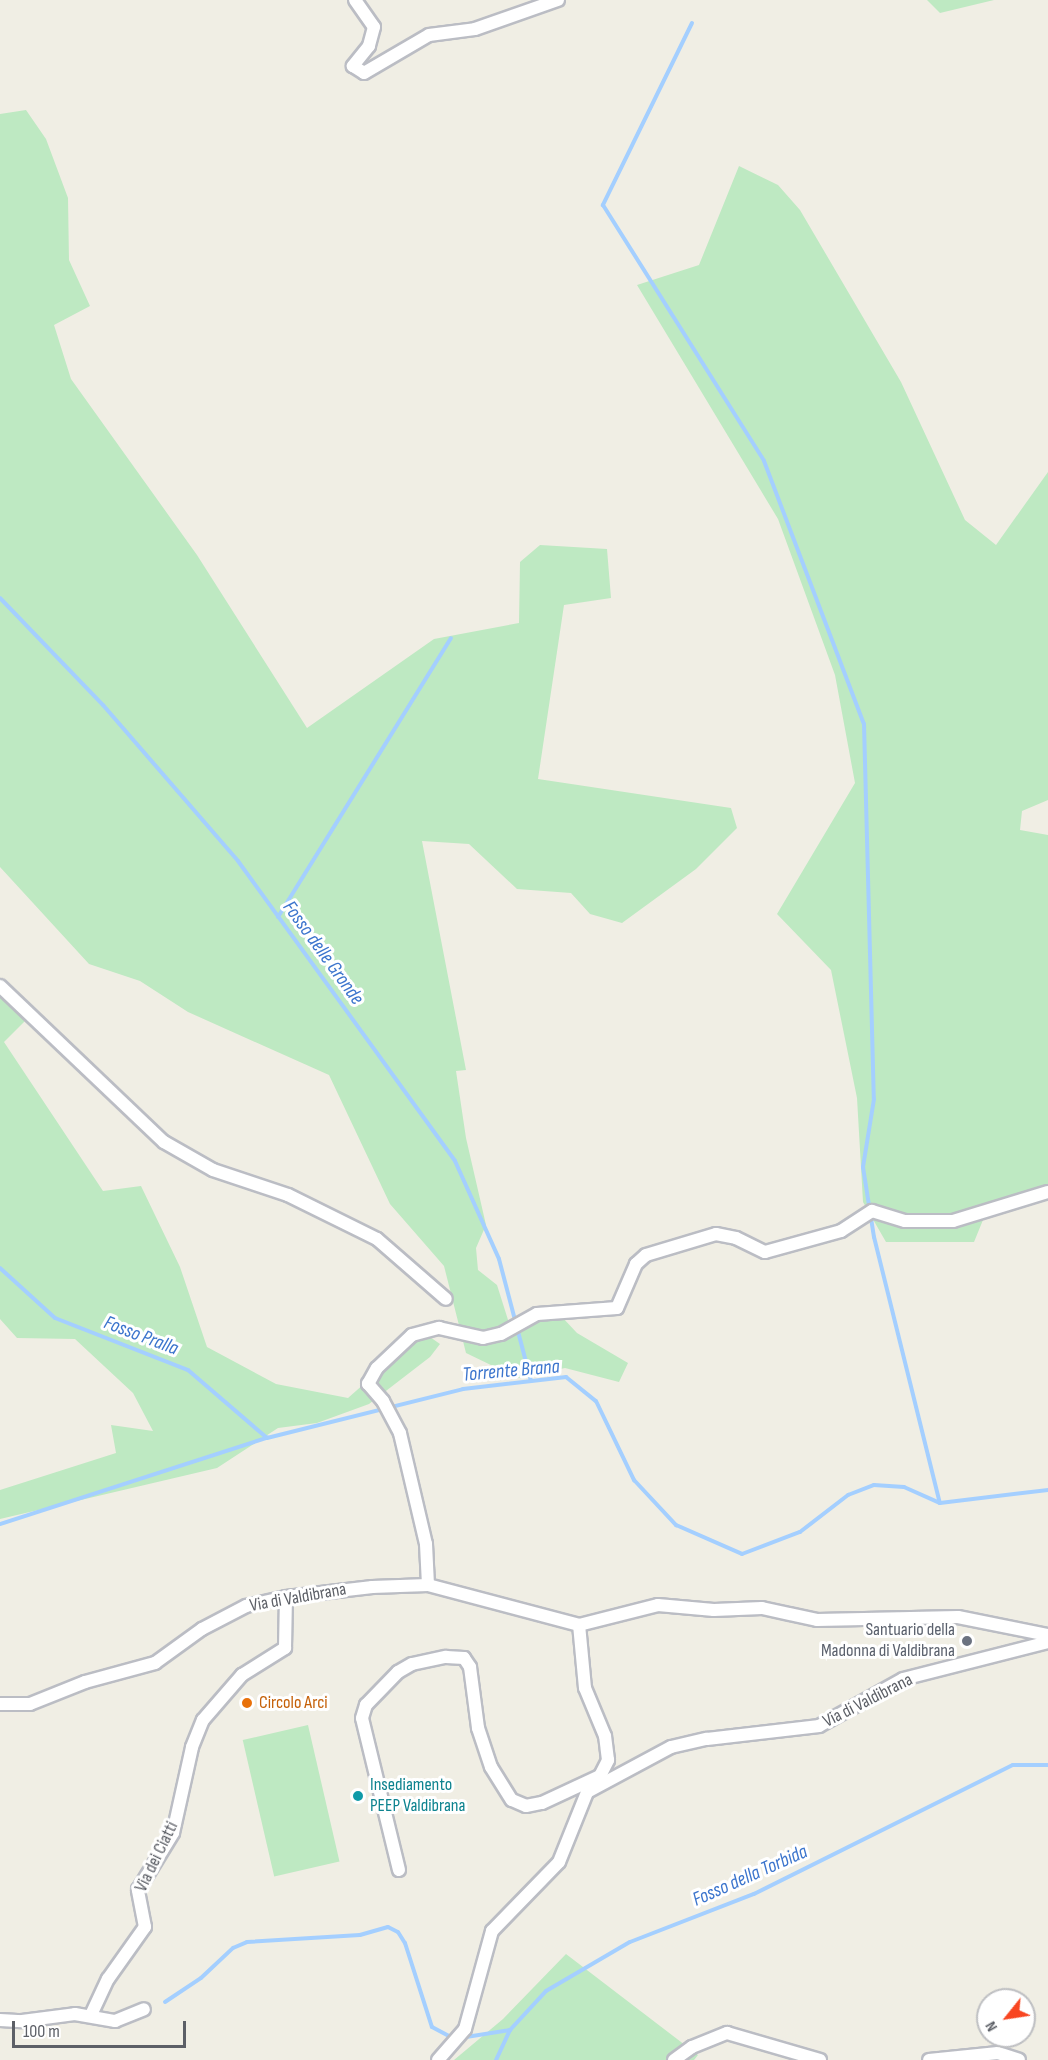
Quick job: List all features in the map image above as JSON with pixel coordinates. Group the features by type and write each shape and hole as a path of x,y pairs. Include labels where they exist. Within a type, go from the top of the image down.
{"street":[{"path":"355,0 374,27 369,46 353,66 364,73 429,35 475,29 558,0"},
{"path":"0,986 164,1142 213,1170 288,1195 377,1239 446,1299"},
{"path":"428,1586 426,1545 400,1433 383,1401 368,1384 377,1368 412,1335 439,1328 483,1338 501,1334 537,1314 616,1308 636,1264 646,1255 716,1234 736,1238 765,1252 818,1240 872,1211 905,1221 953,1221 1048,1192"},
{"name":"Via di Valdibrana","path":"0,1704 30,1704 91,1680 143,1668 229,1613 286,1597 341,1589 428,1586 579,1625 658,1605 714,1610 762,1608 817,1620 958,1617 1048,1635"},
{"name":"Via dei Ciatti","path":"91,2015 108,1979 145,1927 138,1890 173,1833 192,1747 203,1720 242,1675 285,1648 286,1597"},
{"path":"438,2060 465,2029 492,1932 559,1862 590,1786 606,1769 608,1752 585,1688 579,1625"},
{"name":"Via di Valdibrana","path":"399,1870 362,1714 398,1672 412,1664 446,1657 468,1661 480,1741 491,1767 512,1800 533,1806 590,1786 671,1747 707,1739 819,1726 903,1679 1048,1642"},
{"path":"0,2020 91,2015 115,2021 144,2009"},
{"path":"674,2060 692,2047 727,2033 820,2060"},
{"path":"929,2060 998,2053 1019,2060"}],"green space":[{"path":"927,0 994,0 940,13"},
{"path":"26,110 46,139 68,198 69,260 90,306 54,325 71,379 197,555 307,728 434,639 519,623 520,562 540,545 607,549 611,598 564,605 538,779 731,808 737,828 696,869 622,923 590,914 571,893 517,889 469,844 422,841 466,1070 456,1071 466,1138 486,1225 476,1248 478,1270 497,1285 509,1323 562,1317 577,1333 628,1363 619,1382 565,1368 518,1378 466,1353 444,1266 390,1204 329,1075 188,1012 140,981 89,964 0,867 0,114"},
{"path":"739,166 778,185 800,210 901,382 965,520 996,545 1048,472 1048,800 1022,811 1020,830 1048,835 1048,1188 997,1205 983,1220 974,1242 886,1242 863,1202 857,1098 831,970 777,914 855,783 835,675 778,519 637,285 699,265"},
{"path":"0,996 25,1021 4,1042 103,1191 141,1186 180,1267 207,1347 276,1384 348,1398 408,1345 430,1337 440,1344 430,1357 369,1404 317,1423 278,1428 217,1468 0,1519 0,1490 116,1453 111,1425 153,1431 133,1393 75,1339 17,1338 0,1319"},
{"path":"308,1725 339,1861 274,1876 243,1740"},
{"path":"566,1954 698,2055 694,2060 454,2060 503,2019"}],"waterway":[{"path":"692,23 603,205 764,461 864,724 874,1099 863,1167 874,1237 940,1503"},
{"name":"Fosso delle Gronde","path":"0,598 103,705 238,861 455,1161 499,1259 531,1381"},
{"path":"278,917 451,638"},
{"name":"Fosso Pralla","path":"0,1268 55,1318 188,1370 267,1438"},
{"name":"Torrente Brana","path":"0,1524 267,1438 463,1389 566,1377 596,1401 634,1480 676,1525 742,1554 800,1532 848,1495 874,1485 904,1487 940,1503 1048,1490"},
{"name":"Fosso della Torbida","path":"496,2060 510,2030 546,1991 630,1942 754,1894 1013,1765 1048,1765"},
{"path":"165,2002 201,1978 233,1948 247,1942 360,1935 388,1927 398,1932 405,1943 432,2027 453,2038"},
{"path":"460,2038 510,2030"}],"place":[{"name":"Santuario della Madonna di Valdibrana","path":"967,1641"},
{"name":"Circolo Arci","path":"247,1703"},
{"name":"Insediamento PEEP Valdibrana","path":"358,1796"}]}
